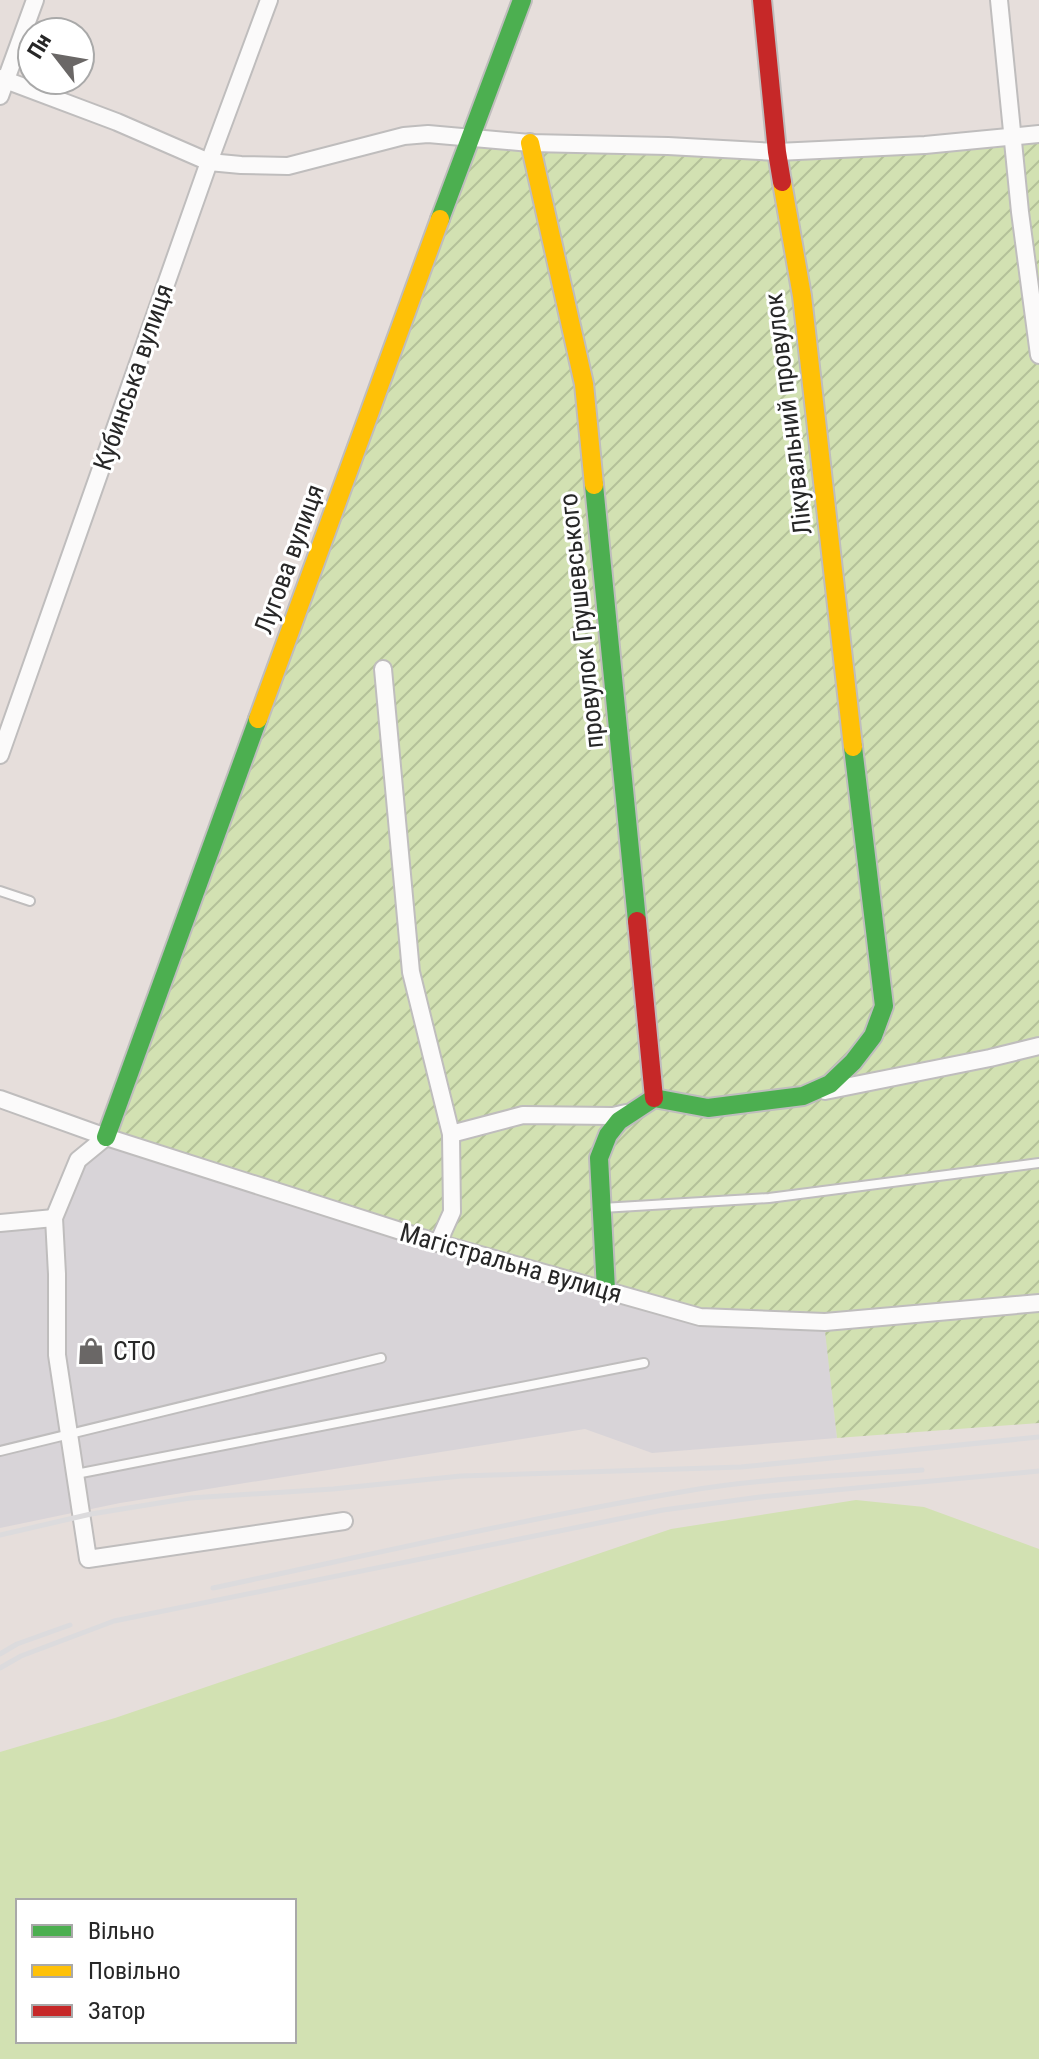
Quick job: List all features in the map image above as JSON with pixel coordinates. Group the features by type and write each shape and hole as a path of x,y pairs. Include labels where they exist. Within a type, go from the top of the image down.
{"street":[{"path":"35,0 2,85 117,122 209,162 288,166 404,136 428,134 530,143 777,152 925,145 1039,134"},
{"name":"Кубинська вулиця","path":"0,755 269,0"},
{"name":"Лугова вулиця","path":"106,1137 522,0"},
{"name":"Лікувальний провулок","path":"762,0 777,152 802,296 884,1006 873,1036 853,1062 830,1084 803,1096"},
{"path":"999,0 1012,138 1039,355"},
{"name":"провулок Грушевського","path":"530,143 584,384 654,1098"},
{"path":"383,669 411,972 451,1134 452,1212 438,1243"},
{"path":"606,1290 599,1158 613,1125 654,1098 708,1108 803,1096 1039,1046"},
{"name":"Магістральна вулиця","path":"0,1099 106,1137 438,1243 700,1317 825,1322 1039,1303"},
{"path":"451,1134 523,1115 613,1116 631,1112"},
{"path":"106,1137 78,1160 54,1218 57,1355 88,1559 344,1521"},
{"path":"0,1223 54,1218"}],"lane":[{"path":"0,891 30,901"},
{"path":"602,1208 769,1198 1039,1163"},
{"path":"0,1451 381,1358"},
{"path":"75,1474 644,1363"}],"shaded area":[{"path":"106,1137 825,1322 837,1438 652,1453 585,1429 120,1503 0,1528 0,1223 54,1218 78,1160"}],"green space":[{"path":"1039,134 1039,1423 837,1438 824,1322 700,1317 106,1137 469,139 777,152"},
{"path":"856,1500 924,1507 1039,1549 1039,2059 0,2059 0,1752 115,1718 671,1529"}],"railway":[{"path":"0,1535 91,1514 190,1498 333,1489 461,1476 741,1467 1039,1437"},
{"path":"213,1588 505,1526 711,1487 922,1470"},
{"path":"0,1668 21,1656 114,1621 663,1510 760,1497 1039,1471"},
{"path":"0,1654 17,1644 70,1625"}],"traffic: fast":[{"path":"440,219 522,0"},
{"path":"594,485 637,921"},
{"path":"106,1137 258,719"},
{"path":"606,1290 599,1158 608,1135 619,1121 654,1098 708,1108 803,1096 830,1084 853,1062 873,1036 884,1006 853,747"}],"traffic: slow":[{"path":"530,143 584,384 594,485"},
{"path":"782,182 802,296 853,747"},
{"path":"258,719 440,219"}],"traffic: jam":[{"path":"762,0 782,182"},
{"path":"637,921 654,1098"}],"place":[{"name":"СТО","path":"91,1351"}]}
